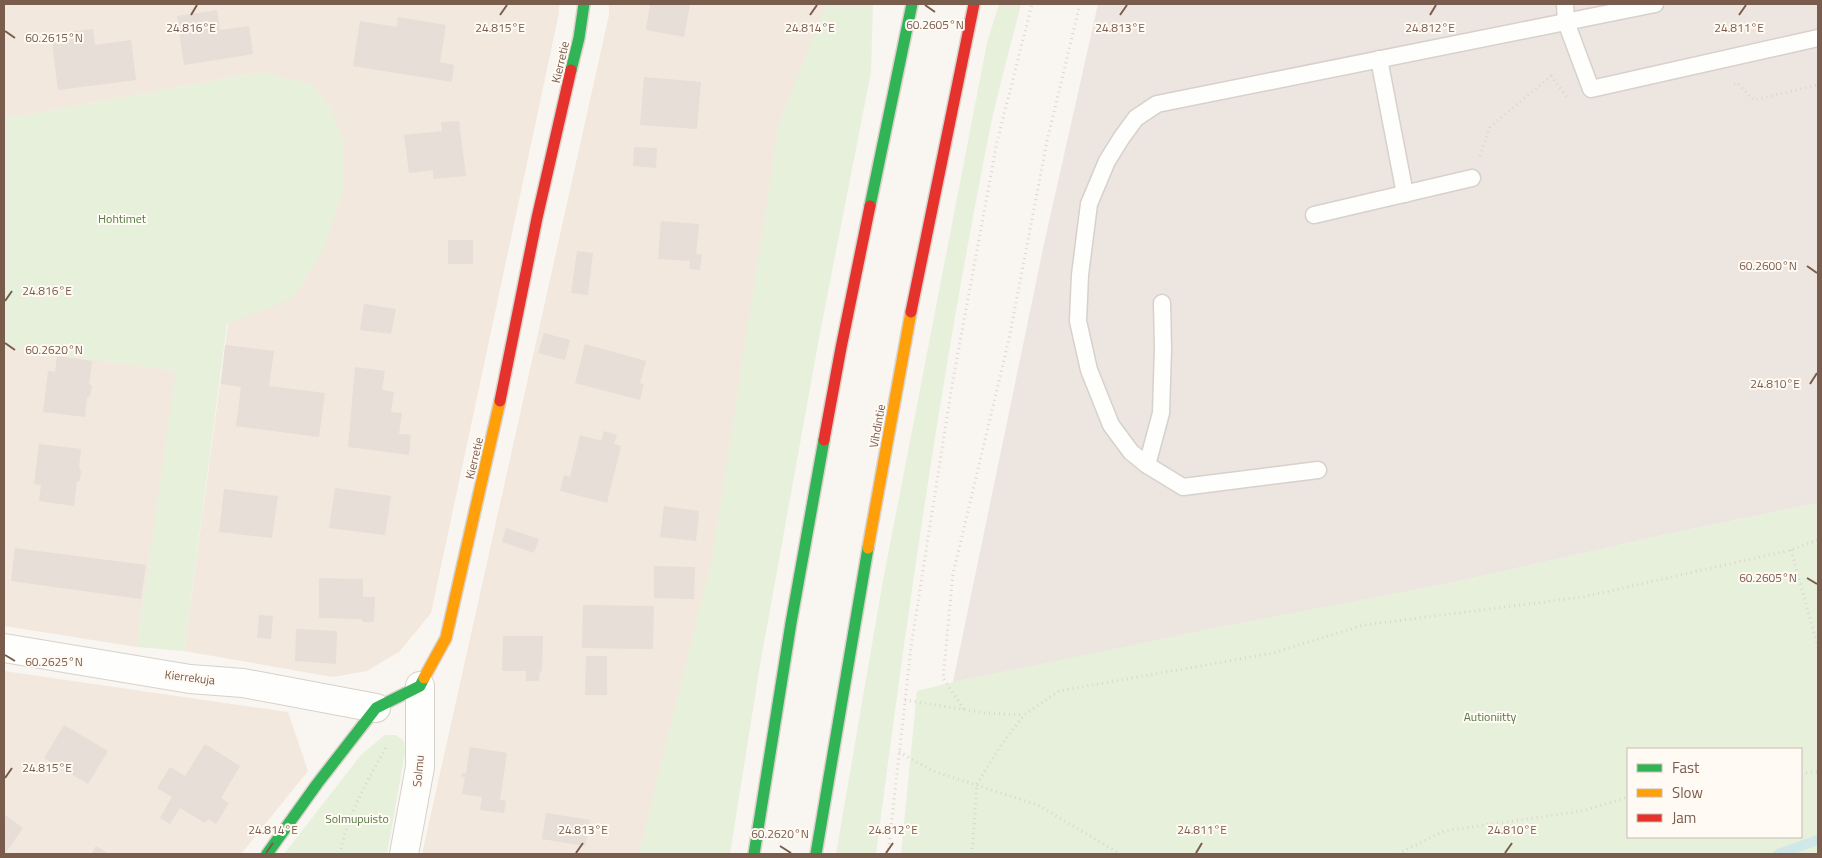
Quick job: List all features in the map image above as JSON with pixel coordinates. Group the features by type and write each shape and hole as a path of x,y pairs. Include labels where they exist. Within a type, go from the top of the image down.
{"main road":[{"name":"Kierretie","path":"420,686 446,638 489,454 537,218 580,38 584,4"},
{"path":"754,854 791,624 841,348 912,4"},
{"name":"Vihdintie","path":"816,854 853,633 901,368 974,4"},
{"path":"267,854 317,784 376,708 420,686"}],"street":[{"name":"Kierrekuja","path":"4,648 190,679 243,683 376,708"},
{"name":"Solmu","path":"404,854 420,767 420,686"}],"lane":[{"path":"1565,4 1566,22 1591,89 1818,38"},
{"path":"1318,470 1183,487 1147,465 1131,452 1111,426 1089,370 1078,321 1080,274 1090,204 1107,161 1122,136 1136,118 1157,104 1655,4"},
{"path":"1379,60 1405,194"},
{"path":"1314,215 1472,178"},
{"path":"1147,465 1161,413 1164,348 1162,303"}],"path":[{"path":"888,854 911,648 954,375 997,142 1032,4"},
{"path":"964,709 943,678 953,574 1009,339 1048,141 1080,4"},
{"path":"972,854 977,784 999,748 1024,715 1059,691 1273,653 1364,625 1583,597 1791,550 1818,540"},
{"path":"1791,550 1818,648"},
{"path":"905,700 985,713 1024,715"},
{"path":"340,854 344,832 362,789 387,746"},
{"path":"899,752 933,771 1038,805 1120,854"},
{"path":"1802,773 1818,772"},
{"path":"1398,854 1444,831 1582,811 1627,797"}],"shaded area":[{"path":"4,4 559,4 559,13 431,613 400,651 367,671 333,677 184,651 262,72 4,119"},
{"path":"609,4 833,4 665,854 422,854 609,15"},
{"path":"1098,4 1818,4 1818,503 1668,534 1455,582 953,682 1044,244"},
{"path":"4,347 177,371 137,647 4,626"},
{"path":"4,671 288,712 308,771 241,854 4,854"}],"green space":[{"path":"826,4 873,4 871,72 820,333 760,665 730,854 639,854 712,558 779,123"},
{"path":"999,4 1021,4 999,88 955,317 926,495 876,854 836,854 882,586 987,43"},
{"name":"Hohtimet","path":"262,72 311,84 331,108 344,143 343,193 322,253 293,298 227,324 184,651 137,647 176,371 4,347 4,119"},
{"name":"Autioniitty","path":"1818,503 1818,854 901,854 917,691 1228,625 1455,582 1668,534"},
{"name":"Solmupuisto","path":"385,735 396,735 404,741 405,752 387,854 284,854 361,755"}],"building":[{"path":"650,4 690,4 684,37 646,30"},
{"path":"217,10 220,30 249,26 253,54 184,65 177,16"},
{"path":"398,17 446,25 440,62 454,65 452,82 353,66 360,21 397,27"},
{"path":"93,29 95,45 131,40 136,80 58,90 51,34"},
{"path":"644,77 701,82 697,129 640,125"},
{"path":"459,121 466,176 433,179 433,170 409,173 404,135 442,131 441,122"},
{"path":"634,147 657,148 656,168 633,166"},
{"path":"661,221 699,224 696,254 702,254 700,270 689,269 690,261 658,259"},
{"path":"448,240 473,240 473,264 448,264"},
{"path":"577,251 593,253 588,295 571,293"},
{"path":"364,304 396,309 391,334 360,330"},
{"path":"544,333 570,340 565,360 538,353"},
{"path":"585,344 646,361 640,383 644,384 640,400 575,383"},
{"path":"225,345 274,351 269,386 325,393 319,437 236,426 241,387 221,384"},
{"path":"57,356 92,361 89,384 92,386 90,396 87,398 85,417 43,412 48,371 55,372"},
{"path":"355,367 385,371 382,390 394,392 391,412 402,413 399,434 411,435 409,455 348,447"},
{"path":"604,431 617,435 614,444 621,446 607,503 560,491 564,475 570,477 580,435 601,441"},
{"path":"39,444 81,449 80,480 77,482 74,506 39,501 41,485 34,484"},
{"path":"335,488 391,496 385,535 329,528"},
{"path":"224,489 278,496 272,538 219,532"},
{"path":"664,506 699,511 696,541 660,537"},
{"path":"506,528 539,539 534,553 502,542"},
{"path":"15,548 146,565 141,599 11,581"},
{"path":"654,566 695,567 694,599 654,598"},
{"path":"319,578 363,579 363,597 375,597 374,622 363,622 362,619 319,618"},
{"path":"583,605 654,606 653,649 582,648"},
{"path":"259,615 273,616 271,639 257,638"},
{"path":"296,629 337,631 336,664 295,661"},
{"path":"503,636 543,636 542,672 540,671 539,681 526,681 526,671 502,671"},
{"path":"586,656 607,656 607,695 585,695"},
{"path":"64,725 108,751 88,784 44,758"},
{"path":"205,744 240,766 221,798 229,803 216,824 208,819 205,823 180,808 170,824 160,818 172,797 157,788 170,767 185,776"},
{"path":"470,747 507,753 500,800 506,801 504,813 480,810 482,797 462,794 465,777 462,777 462,773 466,773"},
{"path":"546,813 590,820 585,846 542,839"},
{"path":"5,815 23,828 4,854"},
{"path":"96,846 109,854 91,854"}],"waterway":[{"path":"1778,854 1818,840"}],"traffic: fast":[{"path":"571,70 579,38 584,4"},
{"path":"870,206 912,4"},
{"path":"754,854 791,623 824,440"},
{"path":"816,854 868,548"},
{"path":"267,854 317,784 376,708 420,686 424,678"}],"traffic: slow":[{"path":"868,548 911,312"},
{"path":"424,678 446,638 500,401"}],"traffic: jam":[{"path":"911,312 974,4"},
{"path":"500,401 537,218 571,70"},
{"path":"824,440 870,206"}]}
